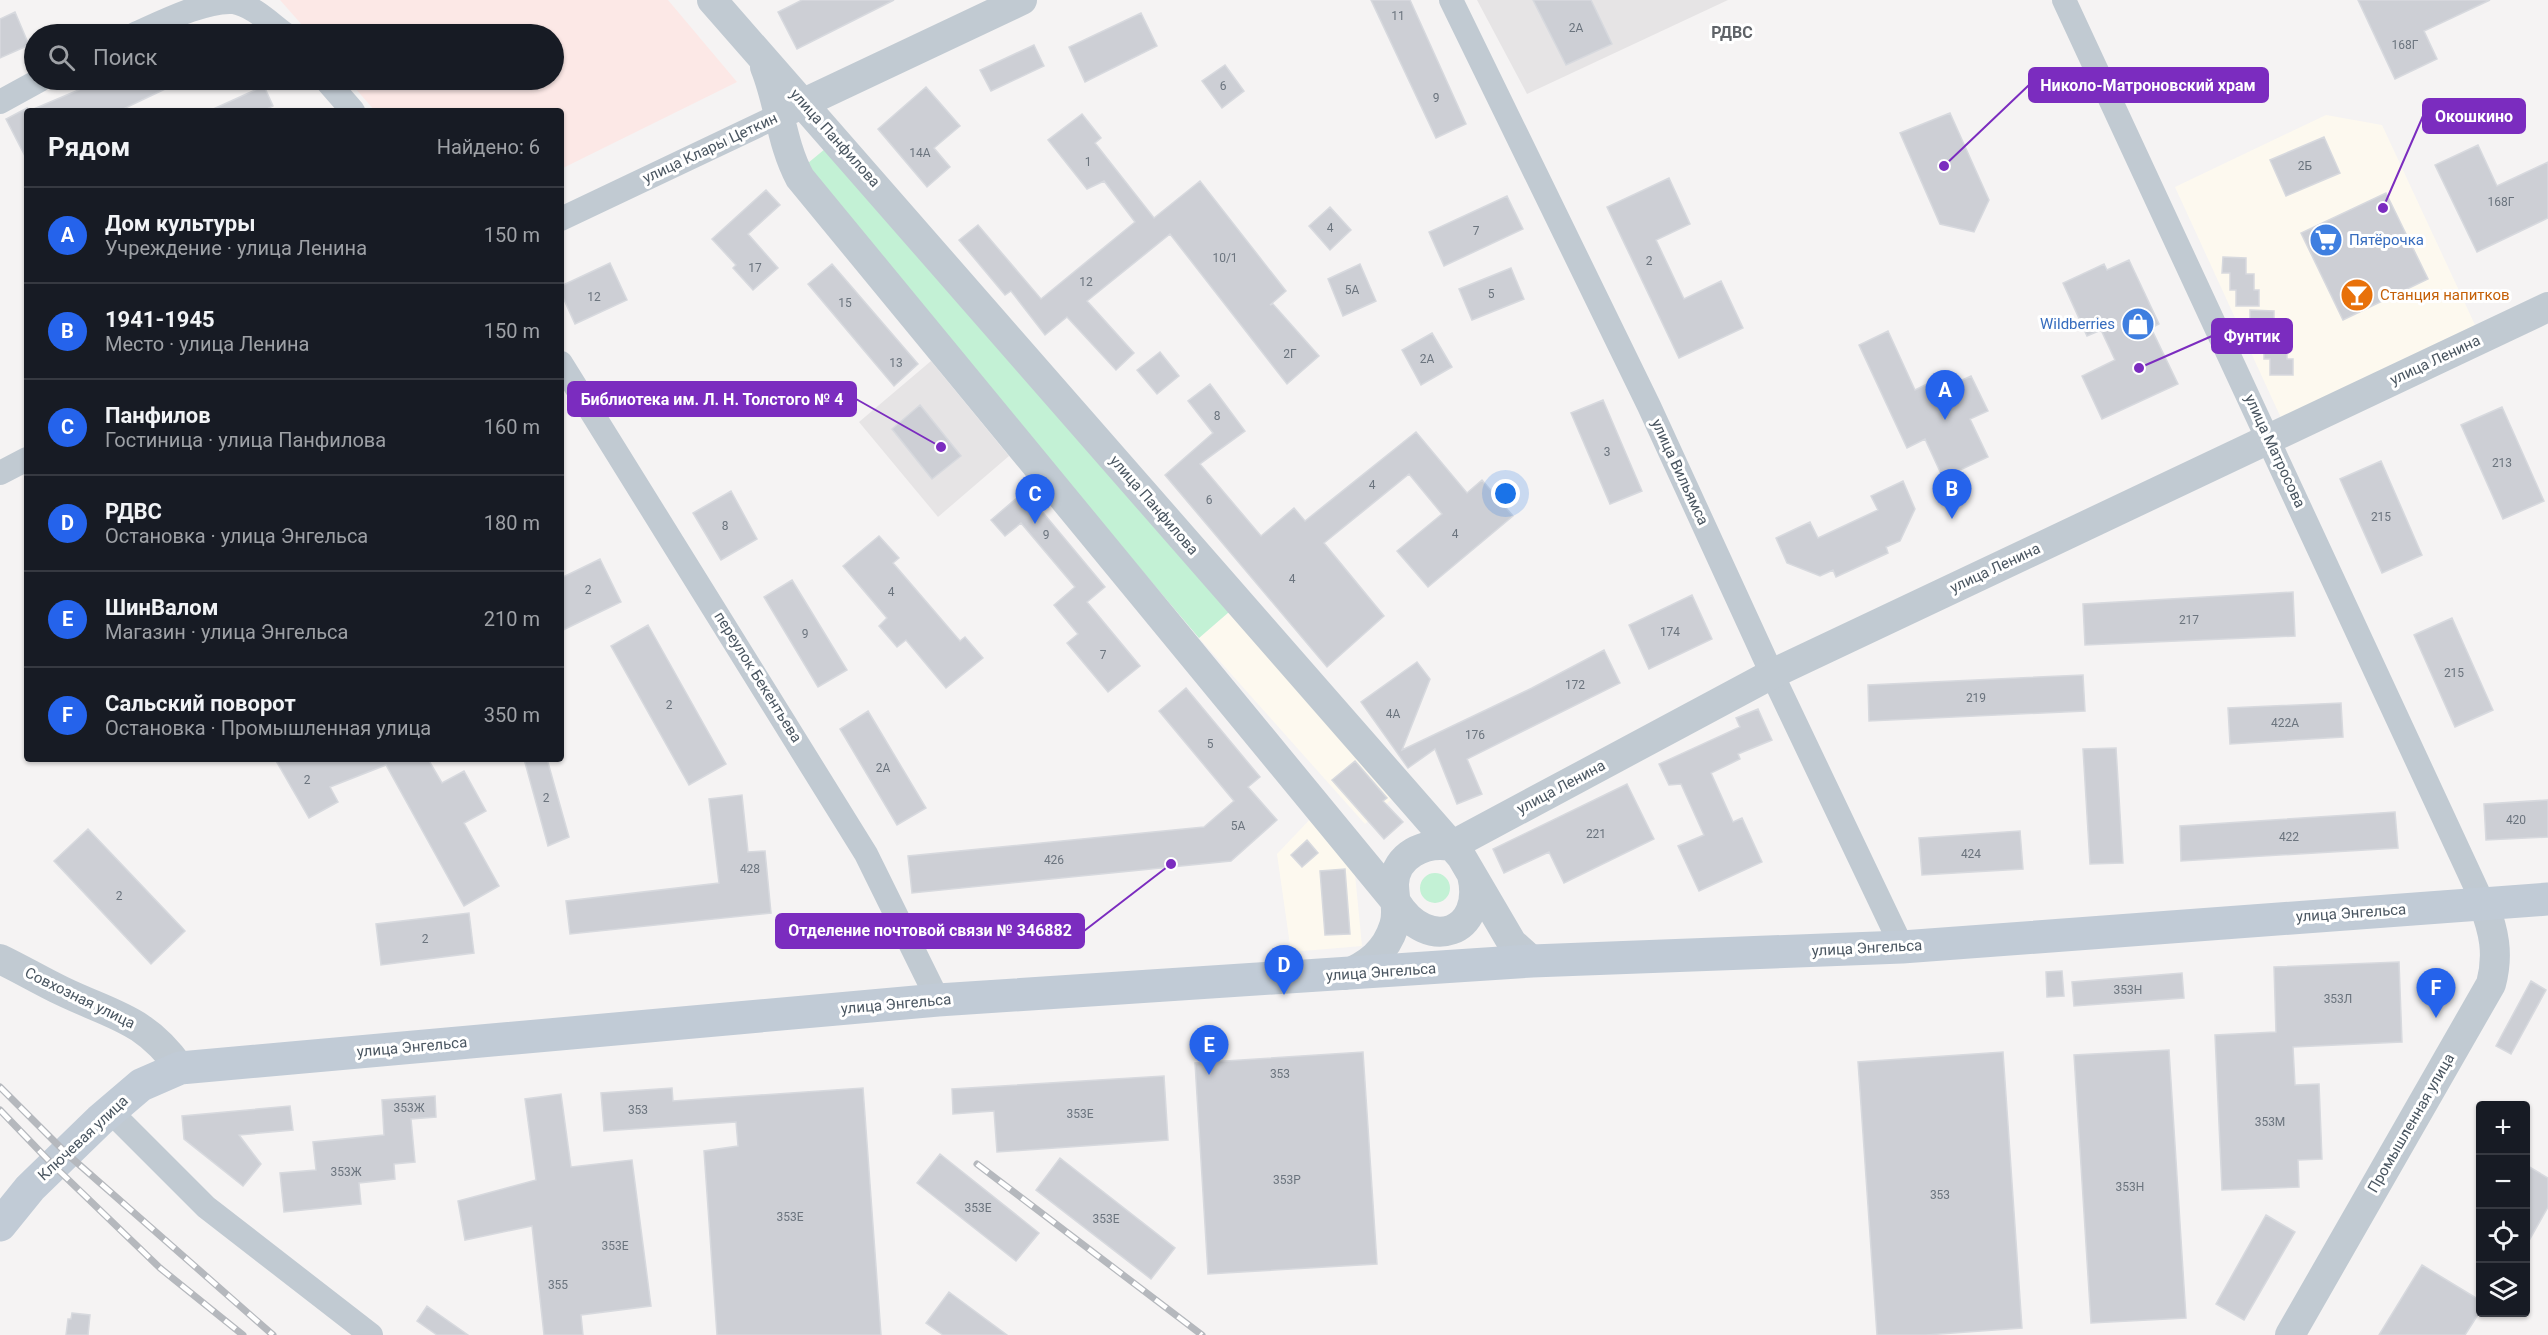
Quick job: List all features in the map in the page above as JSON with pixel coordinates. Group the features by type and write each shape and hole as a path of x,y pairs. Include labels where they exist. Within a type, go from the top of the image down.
{"main road":[{"name":"улица Энгельса","path":"180,1068 938,1000 1532,961 1902,947 2548,899"},
{"name":"Ключевая улица","path":"0,1225 30,1188 110,1111 141,1085 180,1068"}],"street":[{"name":"улица Панфилова","path":"712,0 762,59 792,109 1451,846 1471,872 1512,943 1532,961"},
{"name":"улица Клары Цеткин","path":"564,218 1022,0"},
{"name":"улица Вильямса","path":"1451,0 1650,406 1772,674 1902,947"},
{"name":"улица Матросова","path":"2064,0 2483,903"},
{"path":"158,24 214,3 234,2 260,14 272,24"},
{"path":"0,102 24,89"},
{"path":"335,90 350,108"},
{"name":"улица Панфилова","path":"792,109 790,161 809,189 1400,908 1420,944 1431,956 1447,967"},
{"name":"улица Ленина","path":"1451,846 1772,674 2548,307"},
{"name":"переулок Бекентьева","path":"564,368 866,854 938,1000"},
{"path":"0,473 24,461"},
{"path":"1451,846 1430,846 1417,850 1405,858 1397,869 1394,884 1400,908 1416,926 1429,932 1443,931 1456,926 1468,917 1474,904 1475,889 1471,872"},
{"name":"Промышленная улица","path":"2290,1335 2492,984 2497,964 2496,946 2483,903"},
{"path":"1344,975 1374,959 1384,948 1400,908"},
{"name":"Совхозная улица","path":"0,958 62,992 145,1029 164,1045 180,1068"},
{"path":"110,1111 206,1207 370,1335"}],"shaded area":[{"path":"280,0 668,0 737,82 564,168 564,108 372,108 357,90 564,90 564,24 301,24"},
{"path":"1477,0 1728,0 1527,94"},
{"path":"2326,115 2382,125 2475,325 2281,418 2175,187"},
{"path":"931,361 1009,456 938,517 859,422"},
{"path":"1229,612 1395,796 1365,824 1199,638"},
{"path":"1315,814 1354,864 1362,946 1291,952 1277,854"}],"green space":[{"path":"831,144 1229,612 1199,638 802,168"},
{"path":"1435,873 1445,878 1450,888 1445,898 1435,903 1425,898 1420,888 1425,878"}],"building":[{"path":"802,0 894,0 797,49 778,12"},
{"path":"1371,0 1410,0 1466,124 1436,138"},
{"path":"1533,0 1591,0 1612,44 1566,65"},
{"path":"2358,0 2490,0 2424,31 2437,59 2395,79"},
{"path":"15,12 24,33 24,47 0,58 0,19"},
{"path":"1141,13 1157,46 1085,82 1069,47"},
{"path":"1034,45 1044,66 991,91 980,70"},
{"path":"1225,65 1244,91 1222,108 1202,81"},
{"path":"926,87 960,126 934,148 950,167 927,187 878,129"},
{"path":"78,90 163,90 125,108 36,108"},
{"path":"255,90 266,90 273,106 269,108 216,108"},
{"path":"24,110 24,154 6,119"},
{"path":"1950,113 1989,200 1974,232 1940,224 1900,133"},
{"path":"1082,114 1101,138 1095,143 1154,218 1200,181 1286,291 1270,305 1273,304 1319,356 1287,384 1170,234 1087,301 1134,353 1116,370 1067,317 1045,335 1011,291 1005,295 959,240 978,225 1041,299 1135,222 1104,181 1087,189 1048,140"},
{"path":"2324,137 2340,173 2286,196 2270,160"},
{"path":"2478,145 2497,186 2548,162 2548,218 2477,252 2435,165"},
{"path":"1669,178 1690,224 1656,240 1684,299 1721,281 1743,328 1679,358 1607,207"},
{"path":"766,190 780,205 748,234 778,268 753,290 733,268 736,265 712,239"},
{"path":"2386,193 2428,279 2343,320 2301,233"},
{"path":"1507,196 1523,229 1444,266 1429,232"},
{"path":"1330,207 1351,230 1330,250 1309,226"},
{"path":"2223,257 2246,258 2246,274 2254,274 2254,290 2259,290 2259,306 2236,306 2236,290 2230,290 2230,273 2222,273"},
{"path":"2129,260 2159,324 2151,328 2178,384 2102,419 2082,376 2115,360 2101,330 2087,336 2063,283 2104,264 2107,270"},
{"path":"610,263 627,300 575,324 564,300 564,285"},
{"path":"832,264 918,364 894,386 808,284"},
{"path":"1360,264 1376,301 1343,316 1328,279"},
{"path":"1511,268 1524,299 1472,320 1459,289"},
{"path":"2250,310 2274,311 2274,327 2280,327 2279,343 2287,343 2287,359 2293,359 2293,375 2270,375 2270,359 2264,359 2264,342 2256,342 2256,326 2250,326"},
{"path":"1888,331 1915,390 1931,382 1936,392 1971,376 1988,411 1970,419 1988,457 1943,478 1925,439 1907,448 1859,345"},
{"path":"1432,333 1452,367 1421,385 1402,350"},
{"path":"1160,352 1179,376 1157,394 1137,370"},
{"path":"1210,384 1245,431 1200,464 1261,536 1294,508 1305,521 1416,432 1467,493 1482,480 1513,516 1428,587 1397,551 1442,514 1409,474 1324,543 1384,616 1327,667 1165,475 1213,433 1188,401"},
{"path":"1603,400 1642,491 1610,504 1571,413"},
{"path":"920,405 961,456 932,479 892,429"},
{"path":"2502,407 2544,501 2503,519 2461,425"},
{"path":"2381,461 2422,555 2382,573 2340,479"},
{"path":"1903,481 1915,509 1900,541 1886,547 1888,553 1836,577 1833,570 1820,576 1787,563 1776,538 1810,522 1818,538 1878,510 1871,496"},
{"path":"731,491 757,539 721,560 693,513"},
{"path":"1025,491 1105,587 1087,602 1140,666 1108,692 1067,643 1078,634 1054,605 1075,587 1021,523 1005,536 991,520"},
{"path":"879,536 899,558 893,563 960,641 965,637 983,658 946,688 906,640 897,647 879,626 887,618 843,566"},
{"path":"600,559 621,602 564,630 564,577"},
{"path":"792,580 847,670 818,687 764,597"},
{"path":"2293,592 2295,636 2085,645 2083,604"},
{"path":"1692,595 1712,639 1649,669 1629,625"},
{"path":"2452,618 2493,710 2455,727 2414,635"},
{"path":"648,625 726,764 689,785 611,646"},
{"path":"1604,650 1620,683 1467,759 1482,794 1457,804 1435,749 1408,768 1361,702 1417,662 1430,679 1402,750 1532,688"},
{"path":"2083,675 2085,711 1869,721 1868,685"},
{"path":"1186,688 1260,777 1248,787 1277,820 1231,861 912,893 908,856 1204,827 1234,801 1159,711"},
{"path":"2341,703 2343,737 2230,744 2228,708"},
{"path":"1758,709 1772,740 1738,754 1740,759 1711,773 1733,822 1742,818 1762,862 1699,891 1678,846 1704,835 1681,784 1669,785 1659,764 1740,727 1736,718"},
{"path":"868,711 926,808 897,825 840,729"},
{"path":"2116,748 2123,863 2090,864 2083,749"},
{"path":"1355,761 1387,798 1383,801 1403,822 1384,839 1332,780"},
{"path":"277,762 430,762 442,783 464,771 486,811 464,823 499,886 464,906 386,765 330,787 338,802 309,818"},
{"path":"525,762 548,762 569,837 548,846"},
{"path":"1627,784 1654,839 1564,883 1549,852 1504,873 1493,849"},
{"path":"742,795 748,852 765,851 771,913 570,934 566,901 719,883 709,799"},
{"path":"2548,800 2548,837 2486,840 2484,804"},
{"path":"2395,812 2398,848 2181,861 2180,826"},
{"path":"88,829 185,931 151,964 54,861"},
{"path":"2020,831 2023,869 1922,875 1919,838"},
{"path":"1307,840 1318,853 1302,867 1291,855"},
{"path":"1345,869 1350,934 1325,935 1320,871"},
{"path":"469,913 474,953 381,965 376,924"},
{"path":"2399,962 2402,1042 2293,1047 2295,1085 2319,1084 2322,1159 2298,1160 2299,1187 2222,1190 2215,1035 2276,1032 2274,967"},
{"path":"2062,971 2064,996 2047,997 2046,972"},
{"path":"2182,973 2184,998 2074,1006 2072,982"},
{"path":"2531,981 2546,990 2511,1054 2496,1046"},
{"path":"2169,1050 2186,1318 2091,1323 2074,1055"},
{"path":"1363,1052 1377,1264 1208,1274 1195,1063"},
{"path":"2003,1052 2022,1328 1926,1335 1877,1335 1858,1062"},
{"path":"1164,1076 1168,1140 997,1152 994,1111 953,1114 952,1089"},
{"path":"672,1088 673,1101 863,1088 881,1335 717,1335 704,1151 738,1146 736,1122 604,1131 601,1093"},
{"path":"561,1094 571,1167 632,1160 651,1306 581,1315 583,1335 544,1335 532,1226 465,1240 458,1201 536,1180 525,1099"},
{"path":"435,1096 436,1117 411,1119 415,1162 394,1164 395,1179 359,1183 361,1204 284,1212 280,1173 316,1170 313,1142 384,1135 382,1100"},
{"path":"290,1106 293,1130 239,1135 261,1164 243,1186 184,1139 182,1116"},
{"path":"940,1154 1039,1233 1016,1261 917,1183"},
{"path":"1060,1158 1175,1248 1151,1279 1036,1190"},
{"path":"2530,1167 2548,1178 2548,1207 2530,1239"},
{"path":"2266,1215 2295,1232 2244,1320 2216,1304"},
{"path":"2422,1265 2476,1298 2477,1317 2465,1335 2379,1335"},
{"path":"949,1292 1007,1335 943,1335 926,1323"},
{"path":"427,1306 468,1335 437,1335 417,1321"},
{"path":"72,1313 90,1315 88,1335 66,1335 68,1319 71,1319"}],"railway":[{"path":"0,1087 66,1153 273,1335"},
{"path":"0,1110 53,1165 160,1268 243,1335"},
{"path":"977,1164 1202,1335"}],"place":[{"name":"Николо-Матроновский храм","path":"1944,166"},
{"name":"Окошкино","path":"2383,208"},
{"name":"Пятёрочка","path":"2326,240"},
{"name":"Станция напитков","path":"2357,295"},
{"name":"Wildberries","path":"2138,324"},
{"name":"Фунтик","path":"2139,368"},
{"name":"Дом культуры","path":"1945,420"},
{"name":"Библиотека им. Л. Н. Толстого № 4","path":"941,447"},
{"name":"1941-1945","path":"1952,519"},
{"name":"Панфилов","path":"1035,524"},
{"name":"Отделение почтовой связи № 346882","path":"1171,864"},
{"name":"РДВС","path":"1284,995"},
{"name":"Сальский поворот","path":"2436,1018"},
{"name":"ШинВалом","path":"1209,1075"}],"district":[{"name":"РДВС","path":"1732,32"}]}
